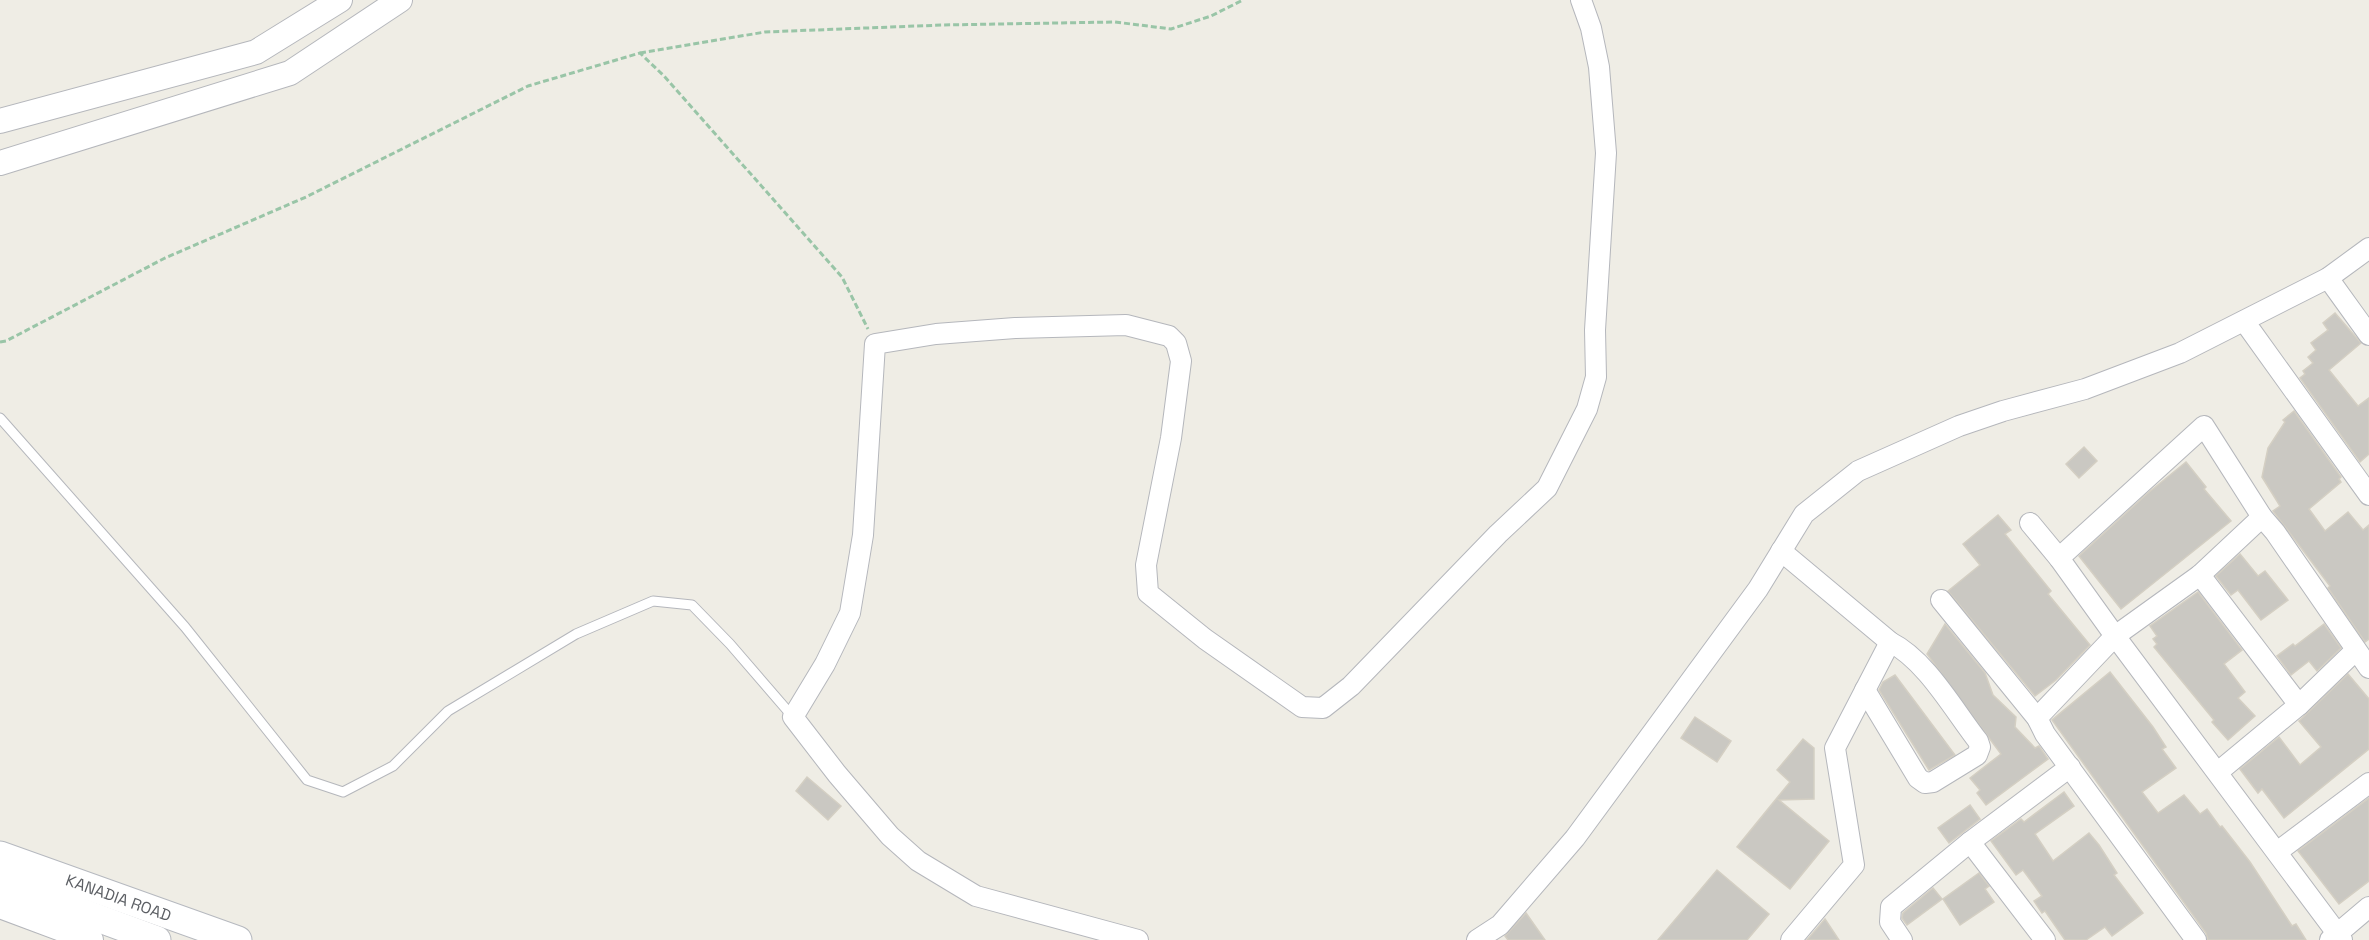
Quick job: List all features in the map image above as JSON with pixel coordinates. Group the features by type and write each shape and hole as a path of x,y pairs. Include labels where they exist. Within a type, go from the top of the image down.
{"main road":[{"name":"KANADIA ROAD","path":"0,855 238,940"},
{"name":"KANADIA ROAD","path":"0,882 158,940"}],"street":[{"path":"0,121 256,52 340,0"},
{"path":"0,163 290,73 400,0"},
{"path":"1138,940 976,896 926,866 890,836 837,774 793,717 825,664 850,613 863,535 875,344 936,334 1015,328 1126,325 1169,336 1176,342 1181,361 1171,438 1146,565 1148,594 1205,639 1302,707 1323,708 1351,686 1490,542 1547,488 1587,410 1596,377 1595,330 1606,153 1599,67 1591,27 1581,0"},
{"path":"1477,940 1500,925 1575,838 1758,589 1804,514 1858,471 1959,426 2003,411 2085,389 2180,353 2328,278 2369,248"},
{"path":"2328,278 2369,335"},
{"path":"2244,321 2369,495"},
{"path":"2059,558 2204,426 2262,517 2275,532 2369,668"},
{"path":"2037,718 2115,636 2200,575 2262,517"},
{"path":"2030,523 2059,558 2277,852 2336,938 2369,907"},
{"path":"1781,551 1890,642 1918,662 1978,741 1980,747 1977,755 1933,782 1925,783 1918,778 1865,690"},
{"path":"2200,575 2299,705"},
{"path":"1941,600 2037,718 2045,734 2196,940"},
{"path":"1791,940 1854,865 1835,748 1890,642"},
{"path":"2218,772 2299,705 2356,650"},
{"path":"1902,940 1890,922 1891,908 1970,842 2070,767"},
{"path":"2277,852 2369,783"},
{"path":"1970,842 2045,940"},
{"path":"0,906 92,940"}],"lane":[{"path":"0,418 185,627 307,780 343,792 393,766 448,711 576,634 653,601 692,605 730,644 793,717"}],"path":[{"path":"0,342 6,341 165,258 306,197 528,86 640,53 765,32 942,25 1115,22 1170,29 1211,16 1243,0"},
{"path":"640,53 664,76 842,277 875,344"}],"building":[{"path":"2335,313 2361,343 2329,370 2358,406 2369,398 2369,454 2360,462 2300,378 2305,374 2303,371 2313,363 2308,357 2316,350 2311,343 2328,330 2323,323"},
{"path":"2294,411 2341,477 2339,479 2341,482 2309,509 2325,531 2348,512 2363,530 2369,525 2369,639 2365,642 2328,588 2330,586 2273,511 2280,506 2262,477 2268,448 2285,422 2283,420"},
{"path":"2084,447 2097,461 2079,478 2066,464"},
{"path":"2186,462 2206,487 2204,489 2231,521 2121,609 2079,556"},
{"path":"1998,515 2011,530 2005,534 2051,591 2048,594 2090,645 2056,680 2035,696 1948,591 1980,565 1963,544"},
{"path":"2240,554 2258,576 2265,571 2288,600 2261,620 2238,590 2231,595 2216,576"},
{"path":"2198,592 2242,650 2224,664 2245,692 2238,698 2255,716 2228,740 2154,647 2157,644 2153,639 2157,636 2150,626"},
{"path":"1945,624 1985,673 1993,695 2016,717 2015,727 2035,748 2039,746 2048,759 1986,805 1977,793 1980,790 1970,778 2001,754 1927,654"},
{"path":"2324,624 2341,648 2317,671 2309,661 2291,675 2277,656 2293,644 2295,646"},
{"path":"2110,672 2153,727 2166,747 2162,749 2176,768 2142,792 2158,813 2184,795 2200,814 2207,809 2250,862 2292,926 2296,924 2306,940 2208,940 2206,933 2052,720"},
{"path":"2348,674 2369,699 2369,749 2284,818 2262,789 2258,793 2240,769 2279,737 2300,765 2321,747 2299,721"},
{"path":"1895,675 1955,755 1929,770 1879,690 1883,682"},
{"path":"1695,717 1731,741 1717,762 1681,738"},
{"path":"1803,739 1814,748 1814,799 1779,800 1829,841 1790,889 1737,847 1790,782 1777,770"},
{"path":"807,777 841,806 828,820 796,791"},
{"path":"2064,792 2074,806 2035,834 2053,861 2089,833 2099,845 2117,873 2114,875 2143,913 2112,936 2105,927 2086,940 2065,940 2045,911 2042,913 2034,901 2042,896 2023,870 2016,875 1991,841 2021,819 2024,822"},
{"path":"2369,798 2369,881 2339,904 2298,851"},
{"path":"1970,805 1980,819 1949,843 1938,828"},
{"path":"1717,870 1769,914 1747,940 1658,940"},
{"path":"1979,873 1989,886 1985,889 1994,902 1960,925 1943,899"},
{"path":"1933,888 1942,899 1907,925 1902,918 1903,913"},
{"path":"1526,913 1545,940 1508,940 1505,936"},
{"path":"1825,919 1839,940 1807,940"}]}
